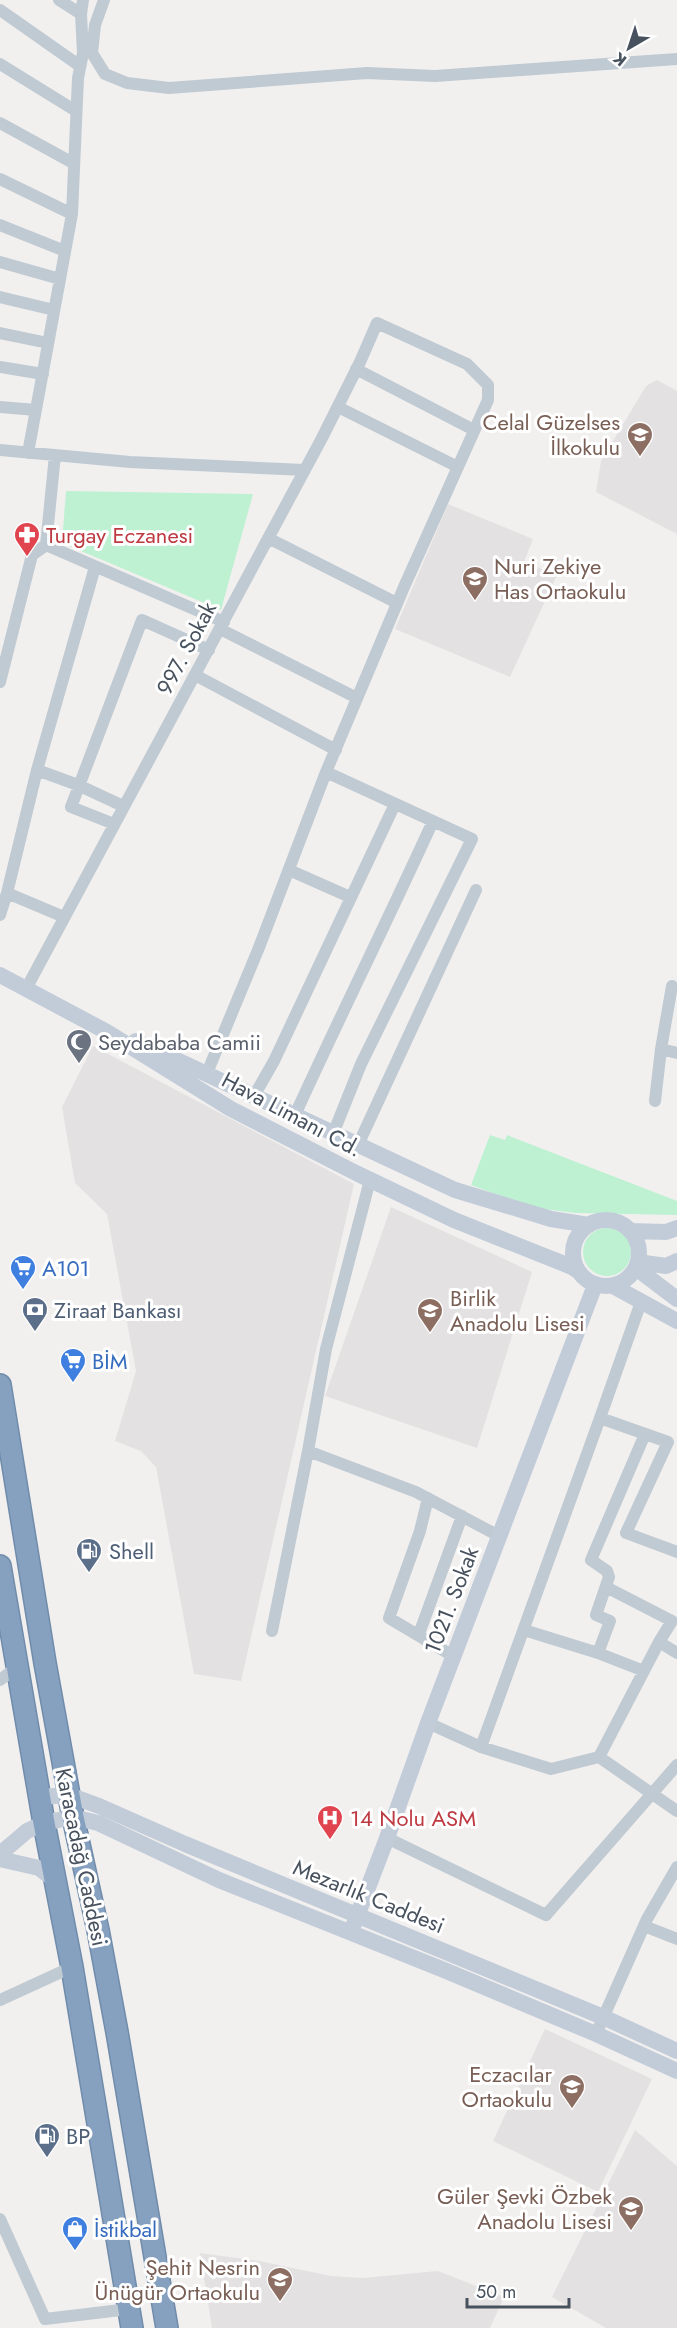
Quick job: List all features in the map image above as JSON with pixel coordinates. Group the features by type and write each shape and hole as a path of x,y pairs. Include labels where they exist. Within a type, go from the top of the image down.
{"highway":[{"name":"Karacadağ Caddesi","path":"0,1385 43,1652 73,1817 100,1941 167,2328"},
{"name":"Karacadağ Caddesi","path":"0,1566 3,1606 18,1666 54,1880 72,1967 130,2319"}],"street":[{"path":"59,0 81,14"},
{"path":"28,453 72,214 76,111 83,53 81,14 83,0"},
{"path":"104,0 95,25 92,53 105,74 127,83 170,88 367,73 435,76 677,59"},
{"path":"0,10 80,66"},
{"path":"0,64 76,111"},
{"path":"0,123 73,163"},
{"path":"0,179 72,214"},
{"path":"0,225 65,251"},
{"path":"0,262 60,279"},
{"path":"0,297 54,310"},
{"name":"997. Sokak","path":"26,989 305,470 338,407 376,323 467,364 488,385 488,400 474,430"},
{"path":"0,333 48,343"},
{"path":"0,367 43,374"},
{"path":"207,1073 326,772 397,603 474,430 356,369"},
{"path":"0,407 36,410"},
{"path":"338,407 458,467"},
{"path":"0,450 130,462 305,470"},
{"path":"0,682 32,555 46,545 54,455"},
{"path":"268,538 397,603"},
{"path":"46,545 222,626 357,698"},
{"path":"0,915 37,770 95,567"},
{"path":"114,824 71,807 142,620 208,650"},
{"path":"195,675 336,750"},
{"path":"37,770 78,785 123,806"},
{"path":"326,772 472,839 361,1064 333,1134"},
{"path":"254,1096 279,1051 395,804"},
{"path":"295,1115 339,1017 393,909 433,821"},
{"path":"289,870 350,897"},
{"path":"357,1145 476,890"},
{"path":"7,893 64,917"},
{"path":"0,975 107,1032"},
{"path":"655,1101 672,986"},
{"name":"Hava Limanı Cd.","path":"107,1032 142,1042 456,1190 551,1219 589,1225"},
{"name":"Hava Limanı Cd.","path":"107,1032 231,1109 370,1180 454,1220 572,1267 578,1272"},
{"path":"661,1049 677,1053"},
{"path":"272,1632 326,1349 370,1180"},
{"path":"613,1286 622,1282 637,1265 639,1251 636,1240 621,1224 599,1221 589,1225 575,1241 573,1251 578,1272 595,1285 613,1286 677,1321"},
{"path":"630,1231 666,1232 677,1228"},
{"path":"637,1265 666,1266 677,1261"},
{"path":"637,1265 677,1299"},
{"name":"1021. Sokak","path":"351,1932 453,1656 595,1285"},
{"path":"481,1747 641,1302"},
{"path":"600,1418 672,1444 626,1533 677,1552"},
{"path":"598,1653 610,1622 596,1615 609,1577 607,1571 591,1560 645,1434"},
{"path":"308,1451 428,1498 499,1536"},
{"path":"428,1498 420,1531 389,1618 453,1656"},
{"path":"419,1634 462,1516"},
{"path":"428,1723 481,1747 551,1769 599,1757 672,1621 606,1587"},
{"path":"524,1630 598,1653 644,1671"},
{"path":"659,1642 677,1653"},
{"path":"0,1680 18,1666"},
{"path":"599,1757 677,1811"},
{"path":"387,1838 546,1915 677,1765"},
{"name":"Mezarlık Caddesi","path":"41,1797 69,1795 603,2017 677,2051"},
{"name":"Mezarlık Caddesi","path":"0,1854 27,1831 44,1823 73,1817 98,1823 219,1880 596,2034 677,2071"},
{"path":"0,1859 39,1868 54,1880"},
{"path":"596,2034 644,1926 677,1867"},
{"path":"644,1926 677,1939"},
{"path":"0,2000 72,1967"},
{"path":"0,2219 45,2319 130,2319"}],"shaded area":[{"name":"Celal Güzelses İlkokulu","path":"657,380 677,391 677,534 596,492 601,461 646,386"},
{"name":"Nuri Zekiye Has Ortaokulu","path":"448,504 533,539 524,562 557,575 510,677 395,629"},
{"path":"93,1046 354,1184 241,1681 194,1674 156,1467 141,1451 115,1441 136,1371 107,1214 75,1183 62,1107"},
{"name":"Birlik Anadolu Lisesi","path":"391,1207 532,1272 477,1448 325,1396"},
{"name":"Eczacılar Ortaokulu","path":"545,2029 652,2079 598,2192 493,2141"},
{"name":"Güler Şevki Özbek Anadolu Lisesi","path":"635,2130 677,2166 677,2328 606,2328 552,2297"},
{"path":"200,2253 259,2261 331,2276 363,2278 438,2271 504,2297 490,2328 212,2328"}],"green space":[{"path":"66,491 253,494 221,610 62,543"},
{"path":"490,1135 505,1140 507,1135 677,1201 677,1215 576,1213 534,1208 471,1185"},
{"path":"602,1228 612,1228 624,1235 631,1247 631,1257 624,1269 612,1276 602,1276 587,1265 583,1257 583,1247 594,1232"}],"place":[{"name":"Celal Güzelses İlkokulu","path":"640,458"},
{"name":"Turgay Eczanesi","path":"27,558"},
{"name":"Nuri Zekiye Has Ortaokulu","path":"475,602"},
{"name":"Seydababa Camii","path":"79,1065"},
{"name":"A101","path":"23,1291"},
{"name":"Ziraat Bankası","path":"35,1333"},
{"name":"Birlik Anadolu Lisesi","path":"430,1334"},
{"name":"BİM","path":"73,1384"},
{"name":"Shell","path":"89,1574"},
{"name":"14 Nolu ASM","path":"330,1841"},
{"name":"Eczacılar Ortaokulu","path":"572,2110"},
{"name":"BP","path":"47,2159"},
{"name":"Güler Şevki Özbek Anadolu Lisesi","path":"631,2232"},
{"name":"İstikbal","path":"75,2252"},
{"name":"Şehit Nesrin Ünügür Ortaokulu","path":"280,2303"}]}
